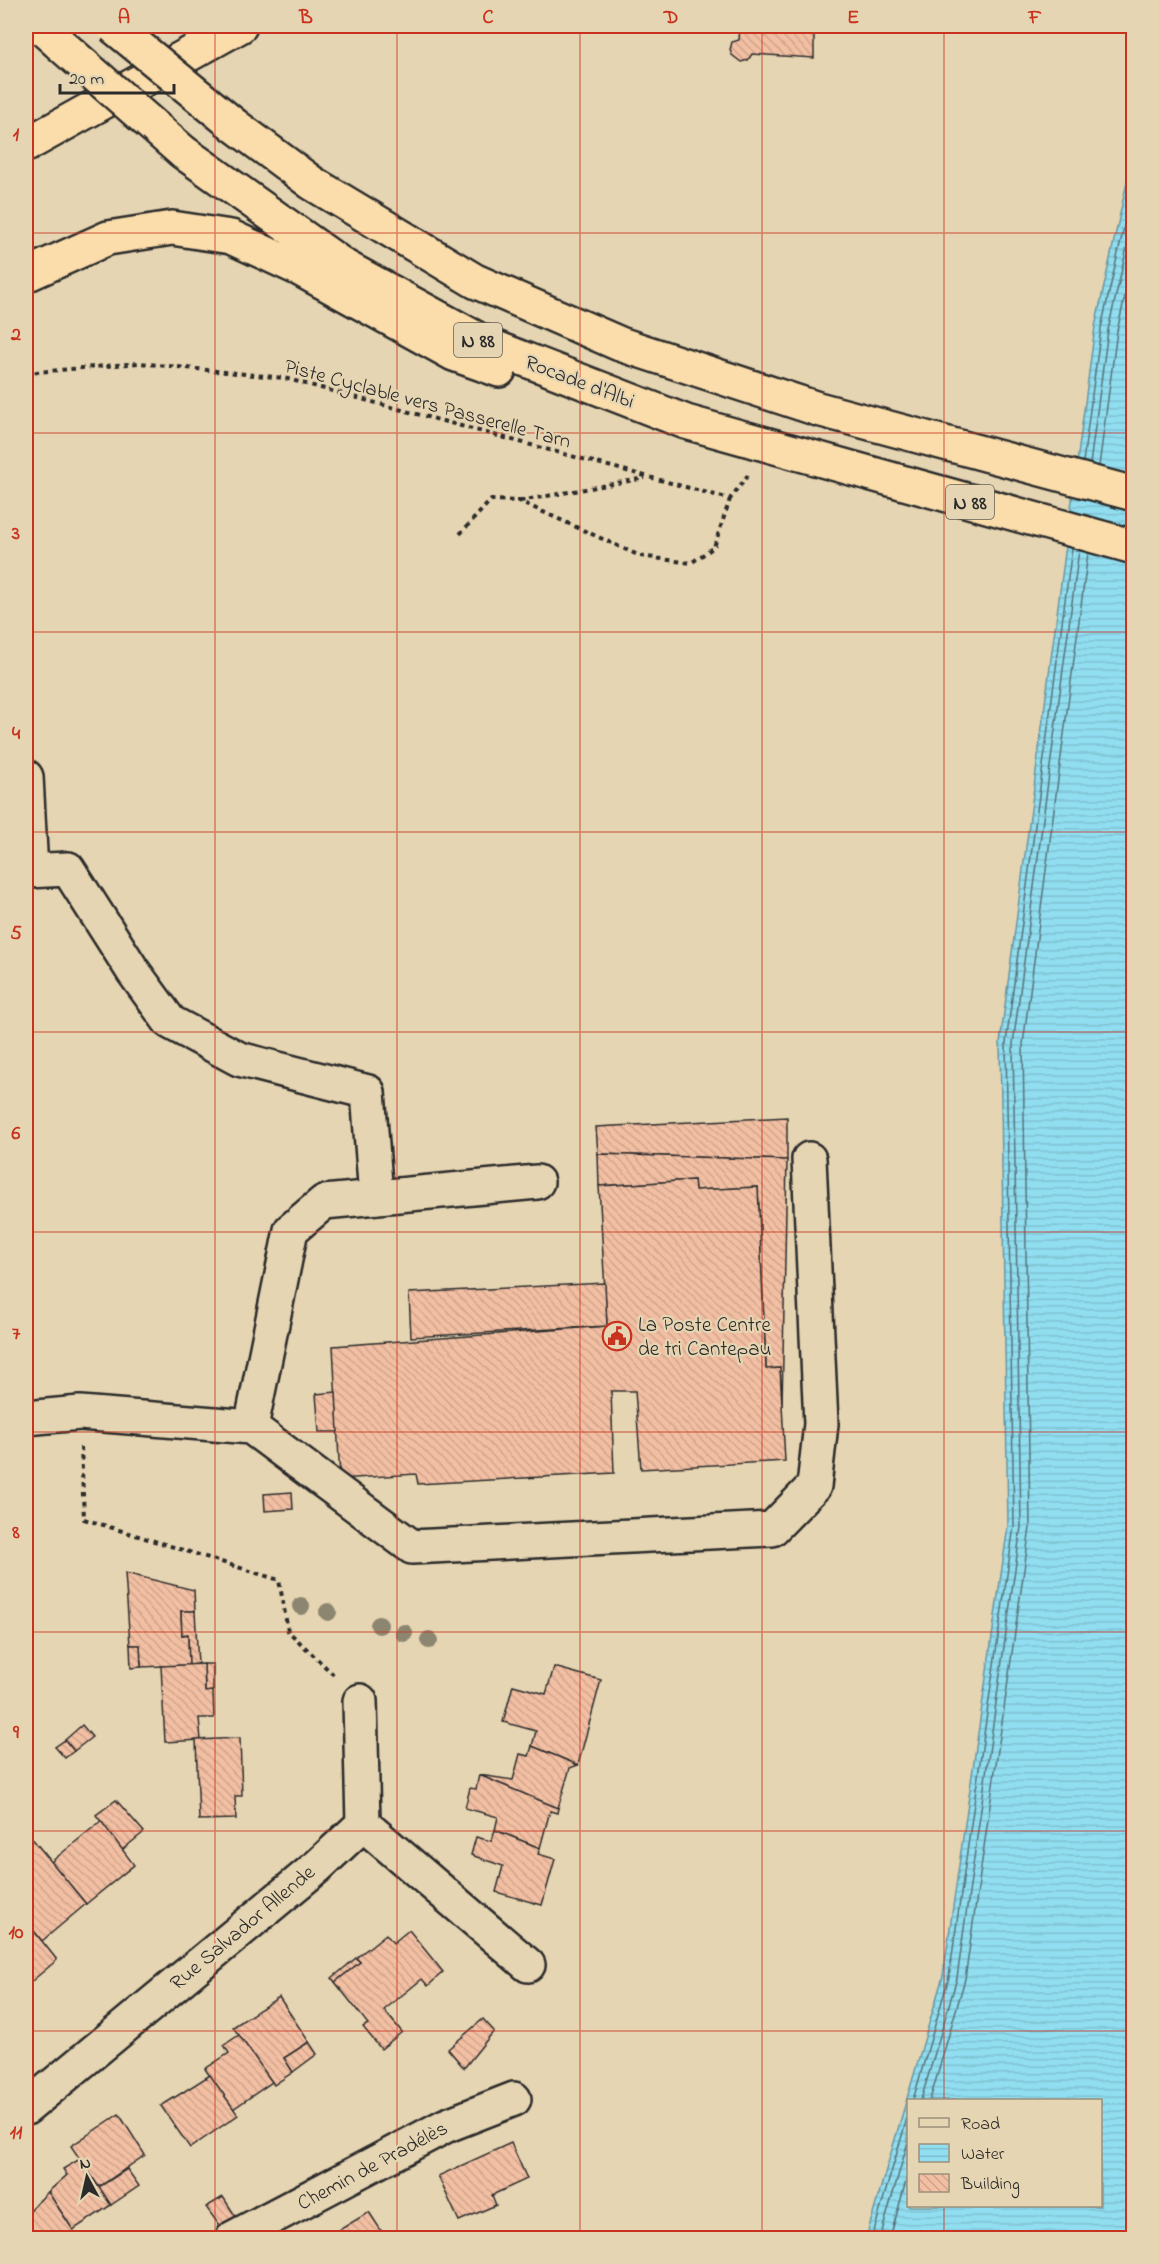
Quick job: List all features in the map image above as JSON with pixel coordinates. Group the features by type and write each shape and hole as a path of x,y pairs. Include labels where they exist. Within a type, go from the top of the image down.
{"highway":[{"name":"N 88","path":"113,26 239,121 312,183 475,281 620,344 818,409 1134,494"},
{"path":"147,26 239,121"},
{"path":"26,145 240,26"},
{"name":"Rocade d'Albi","path":"51,35 183,152 345,267 488,345 686,422 1134,547"},
{"path":"26,275 108,238 172,228 231,237 300,269 454,354 554,389 686,422"}],"street":[{"path":"26,777 28,871 68,869 133,972 170,1022 239,1059 368,1092 376,1197"},
{"path":"26,1418 80,1413 251,1427 412,1547 772,1529 814,1486 821,1424 809,1159"},
{"path":"251,1427 291,1230 324,1202 537,1182"},
{"path":"360,1701 363,1824 528,1965"},
{"name":"Rue Salvador Allende","path":"26,2108 318,1866 363,1824"},
{"name":"Chemin de Pradélès","path":"233,2238 445,2126 514,2099"}],"path":[{"name":"Piste Cyclable vers Passerelle Tarn","path":"26,375 37,372 139,363 284,378 730,499"},
{"path":"519,501 640,556 691,563 714,547 730,499 750,474"},
{"path":"460,534 491,500 519,501 649,477"},
{"path":"80,1413 84,1519 279,1580 288,1631 360,1701"}],"water":[{"path":"1133,155 1133,2238 866,2238 943,1976 1008,1526 1000,1043 1095,327"}],"building":[{"path":"740,26 814,26 814,58 752,54 748,60 741,62 732,55 730,50 732,42 739,40"},
{"path":"787,1117 787,1160 598,1154 596,1127"},
{"path":"598,1154 787,1160 782,1406 780,1368 766,1369 758,1187 695,1190 694,1180 599,1186"},
{"name":"La Poste Centre de tri Cantepau","path":"694,1180 695,1190 758,1187 766,1369 780,1368 785,1461 641,1469 635,1391 611,1391 614,1473 418,1484 416,1474 340,1479 333,1346 607,1326 599,1186"},
{"path":"605,1283 607,1326 411,1337 409,1293"},
{"path":"336,1392 338,1432 319,1432 316,1394"},
{"path":"292,1492 293,1509 265,1511 264,1494"},
{"path":"125,1573 194,1590 195,1611 181,1611 182,1635 188,1634 189,1665 141,1667 140,1645 130,1645"},
{"path":"181,1611 195,1611 198,1664 189,1665 188,1634 182,1635"},
{"path":"130,1645 140,1645 141,1667 131,1668"},
{"path":"204,1664 213,1664 213,1691 205,1692"},
{"path":"204,1664 205,1692 213,1691 214,1718 199,1718 201,1740 165,1742 161,1666"},
{"path":"554,1667 601,1680 578,1765 532,1746 536,1731 503,1722 513,1685 546,1694"},
{"path":"82,1725 92,1737 74,1751 65,1740"},
{"path":"240,1738 242,1796 235,1796 236,1819 199,1820 196,1740"},
{"path":"65,1740 74,1751 65,1758 55,1747"},
{"path":"532,1746 578,1765 570,1768 558,1808 479,1775 513,1780 520,1754 529,1756"},
{"path":"479,1775 558,1808 557,1813 550,1811 540,1848 495,1830 498,1817 465,1808 470,1788 476,1789"},
{"path":"116,1800 144,1832 122,1850 96,1815"},
{"path":"101,1821 134,1865 86,1904 51,1862"},
{"path":"495,1830 540,1848 538,1854 555,1859 542,1905 496,1892 503,1866 471,1855 476,1837 491,1841"},
{"path":"26,1831 86,1904 42,1941 26,1921"},
{"path":"26,1921 57,1960 26,1986"},
{"path":"409,1930 443,1972 428,1986 422,1979 384,2010 402,2032 381,2049 363,2027 368,2024 335,1982 360,1962 356,1958 386,1934 393,1943"},
{"path":"356,1958 360,1962 335,1982 332,1978"},
{"path":"279,1997 309,2042 284,2058 293,2072 274,2085 233,2027"},
{"path":"483,2019 494,2031 464,2068 448,2049"},
{"path":"239,2035 272,2082 233,2109 205,2069 229,2053 224,2045"},
{"path":"309,2042 317,2054 293,2072 284,2058"},
{"path":"210,2075 238,2115 190,2148 161,2106"},
{"path":"119,2114 145,2155 99,2187 71,2146"},
{"path":"511,2143 527,2179 492,2195 496,2205 459,2221 438,2176"},
{"path":"80,2159 111,2205 73,2230 48,2192 67,2175 63,2169"},
{"path":"127,2169 139,2186 111,2205 99,2187"},
{"path":"48,2192 79,2238 26,2238 26,2214"},
{"path":"223,2197 238,2220 222,2229 206,2207"},
{"path":"369,2212 386,2238 326,2238"}],"place":[{"name":"La Poste Centre de tri Cantepau","path":"617,1336"}]}
